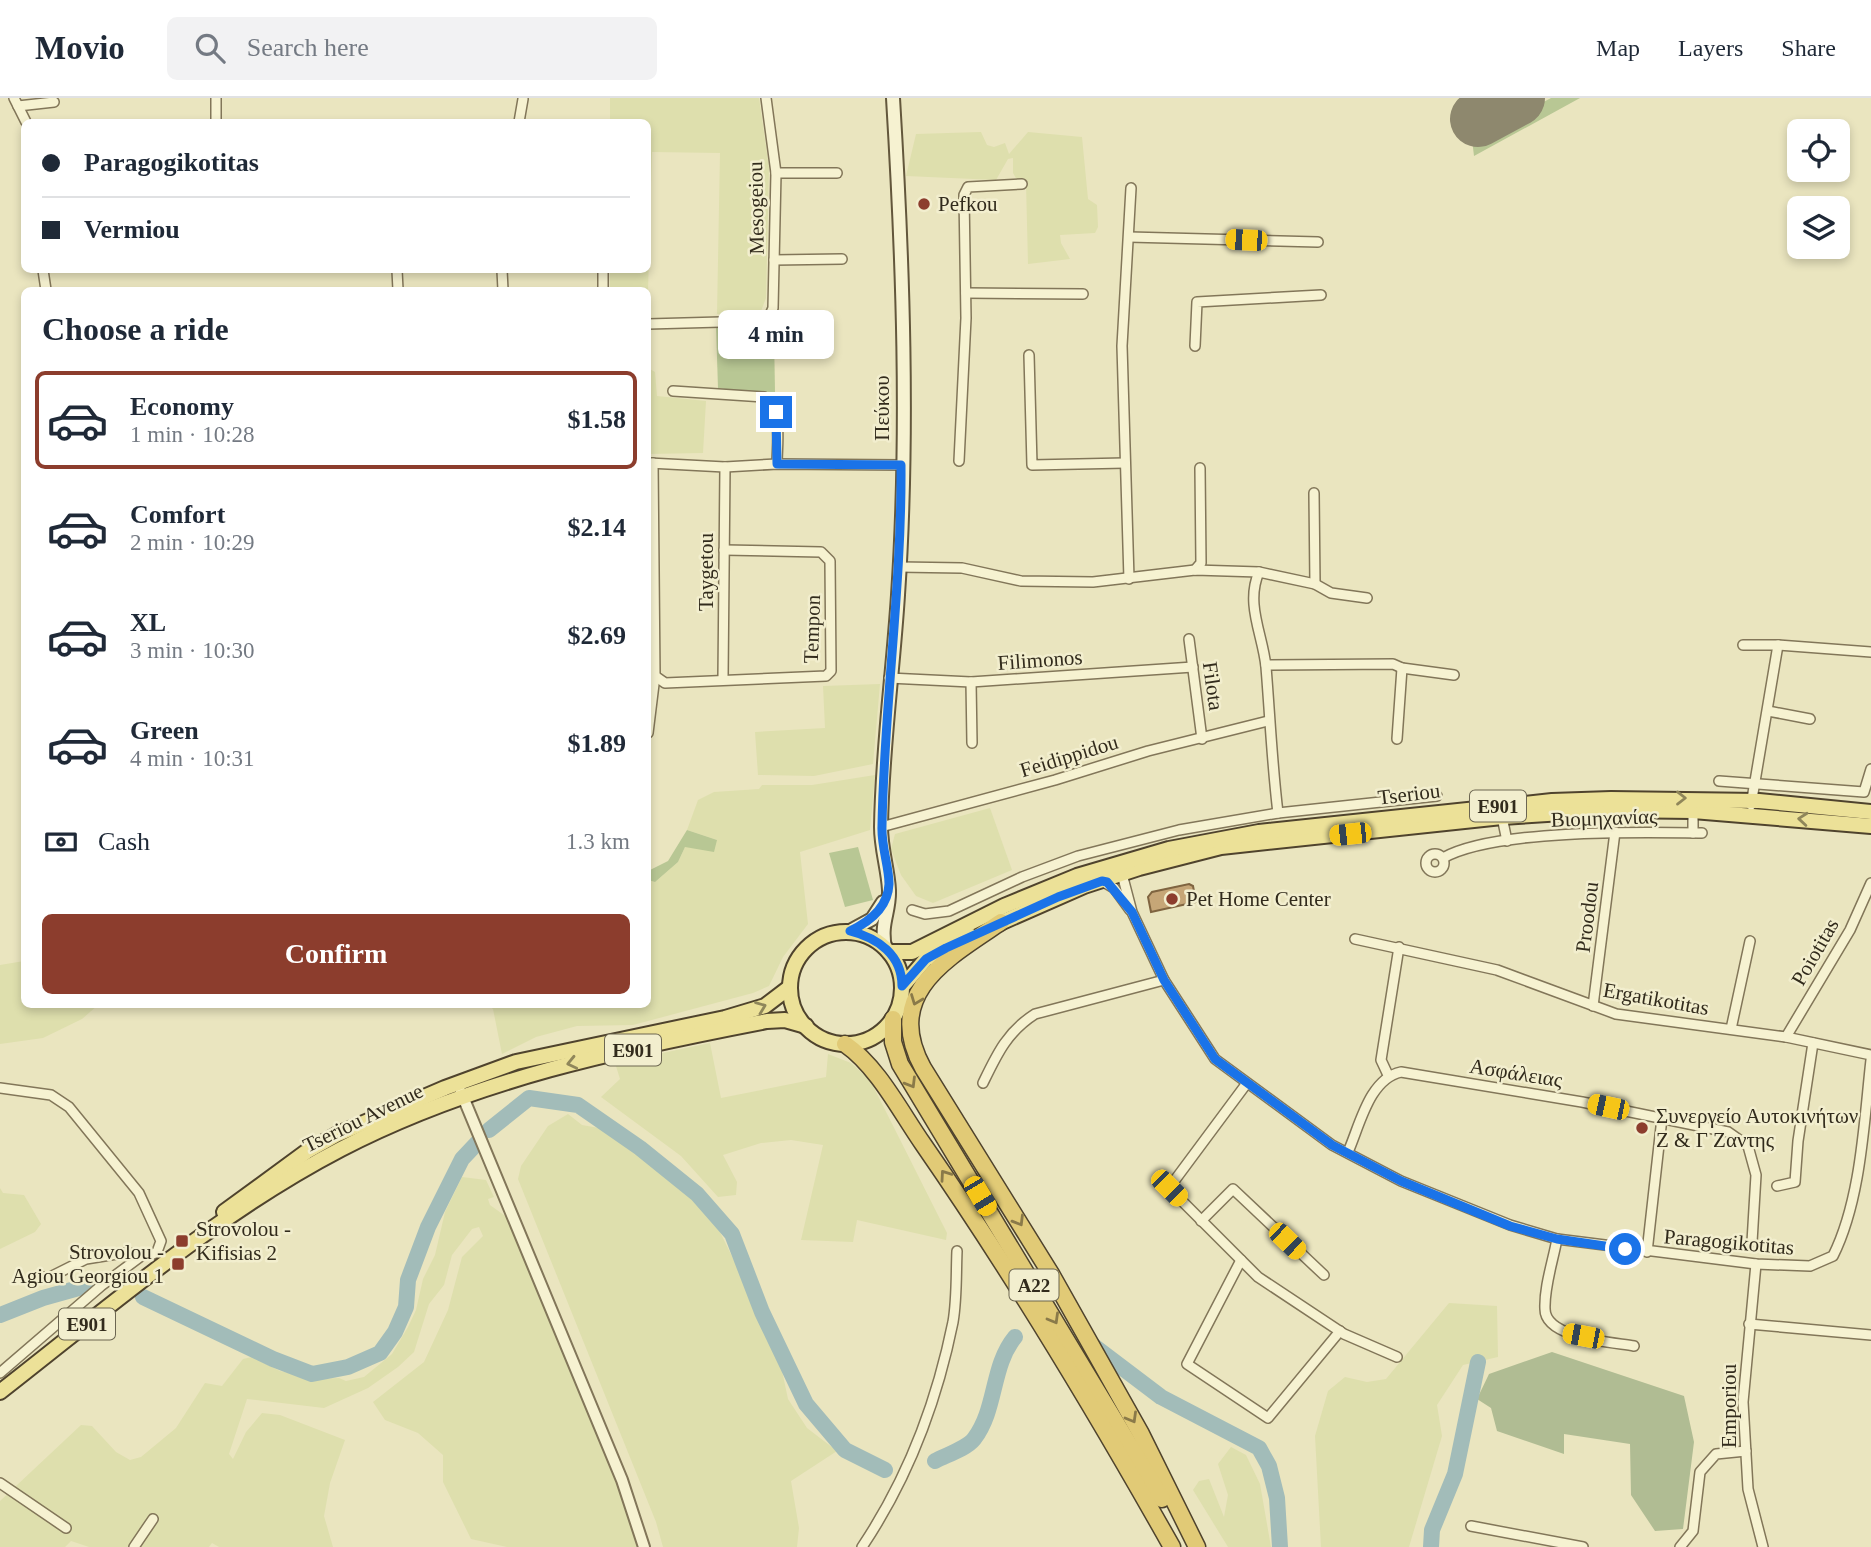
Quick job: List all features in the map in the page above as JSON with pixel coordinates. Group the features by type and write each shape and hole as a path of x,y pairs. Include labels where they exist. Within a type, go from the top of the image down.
{"highway":[{"path":"1001,922 942,963 925,981 912,1011 913,1045 923,1068 1051,1274 1142,1434 1198,1547"},
{"name":"A22","path":"893,1019 893,1042 900,1064 1154,1485 1188,1547"},
{"name":"A22","path":"845,1044 874,1072 961,1199 1172,1547"}],"main road":[{"name":"Πεύκου","path":"887,950 882,927 889,901 889,884 881,827 889,678 899,568 901,465 900,252 893,98"},
{"name":"Tseriou","path":"887,950 912,952 1004,906 1077,876 1128,860 1214,839 1552,801 1641,798 1751,808 1871,826"},
{"name":"Tseriou","path":"902,986 926,959 1001,922 1122,874 1221,847 1502,817 1610,810 1693,811 1751,808 1864,811"},
{"path":"850,931 876,915 889,884"},
{"path":"850,931 869,936 887,950 897,963 902,986 901,1001 893,1019 880,1033 862,1042 845,1044 828,1041 806,1026 793,1004 790,987 793,969 801,954 814,942 831,933 850,931"},
{"name":"Tseriou Avenue","path":"0,1392 172,1259 285,1181 341,1149 516,1062 745,1012 765,1006 790,987"},
{"name":"Tseriou Avenue","path":"172,1259 211,1222 259,1185 338,1134 460,1090 571,1063 767,1021 785,1020 806,1026"}],"street":[{"path":"216,98 216,119"},
{"name":"Mesogeiou","path":"651,324 757,321 769,317 773,308 776,173 766,98"},
{"path":"520,119 523,99"},
{"path":"24,119 16,102 54,102"},
{"path":"776,173 838,173"},
{"path":"959,461 966,293 964,195 968,187 1022,184"},
{"path":"1129,579 1122,346 1131,188"},
{"path":"1129,237 1318,242"},
{"path":"775,260 842,259"},
{"path":"966,293 1083,294"},
{"path":"1195,346 1197,302 1321,295"},
{"path":"1029,355 1032,465 1125,463"},
{"path":"673,391 764,397 772,403 776,412 777,464"},
{"path":"651,463 725,467 777,464 901,465"},
{"name":"Taygetou","path":"723,678 725,467"},
{"path":"1195,570 1201,563 1200,468"},
{"path":"1314,493 1315,584"},
{"name":"Tempon","path":"655,676 665,683 723,678 826,676 831,671 830,561 821,552 723,550"},
{"path":"899,568 962,568 1021,581 1094,582 1195,570 1259,572 1315,584 1332,593 1367,598"},
{"path":"1259,572 1255,582 1253,607 1266,665 1268,721 1278,813"},
{"path":"651,589 655,676 651,709"},
{"name":"Filota","path":"1189,639 1202,739"},
{"path":"1743,645 1871,652"},
{"path":"1751,808 1778,645"},
{"path":"1266,665 1393,664 1402,668 1454,675"},
{"name":"Filimonos","path":"889,678 971,682 1193,667"},
{"path":"1397,739 1402,668"},
{"path":"971,682 972,743"},
{"path":"1768,711 1810,719"},
{"name":"Feidippidou","path":"881,827 1055,780 1148,751 1268,721"},
{"path":"1864,811 1864,792 1871,769"},
{"path":"1719,781 1864,792"},
{"path":"912,910 925,914 949,911 1022,877 1079,856 1179,830 1278,813 1437,796"},
{"name":"Βιομηχανίας","path":"1443,858 1456,851 1507,841 1615,832 1697,833 1693,811"},
{"path":"1502,817 1507,841"},
{"name":"Proodou","path":"1593,1006 1615,832"},
{"name":"Paragogikotitas","path":"1122,874 1132,912 1164,980 1215,1059 1332,1145 1413,1186 1510,1226 1557,1239 1756,1264 1810,1266 1833,1256 1845,1232 1866,1139 1871,1057"},
{"path":"1102,881 1114,888 1132,912"},
{"name":"Poiotitas","path":"1786,1037 1850,930 1871,883"},
{"name":"Ergatikotitas","path":"1355,939 1497,970 1616,1014 1786,1037 1871,1057"},
{"path":"1731,1030 1750,941"},
{"path":"1348,1152 1379,1083 1388,1075 1381,1060 1399,947"},
{"path":"984,1083 1002,1044 1017,1025 1035,1014 1164,980"},
{"path":"1777,1186 1795,1182 1797,1141 1813,1043"},
{"name":"Ασφάλειας","path":"1388,1075 1401,1072 1728,1132 1748,1146 1756,1175 1752,1242"},
{"path":"1247,1083 1169,1188 1258,1277 1340,1331 1397,1357"},
{"path":"0,1088 51,1095 69,1107 139,1194 157,1232 160,1248 172,1259"},
{"path":"460,1090 622,1480 644,1547"},
{"path":"1647,1252 1661,1118"},
{"path":"1201,1221 1233,1189 1324,1275"},
{"path":"1557,1239 1544,1310 1547,1322 1557,1331 1634,1346"},
{"path":"36,1277 50,1277 86,1259 123,1252 151,1255 160,1248"},
{"path":"863,1547 883,1516 914,1451 936,1387 953,1320 957,1251"},
{"path":"0,1373 101,1286 145,1254"},
{"path":"1241,1260 1187,1364 1268,1418 1340,1331"},
{"name":"Emporiou","path":"1756,1264 1743,1402 1748,1489 1763,1547"},
{"path":"1749,1324 1871,1335"},
{"path":"1680,1547 1693,1531 1700,1472 1716,1454 1746,1451"},
{"path":"0,1483 66,1528"},
{"path":"134,1547 153,1519"},
{"path":"1471,1526 1583,1547"}],"green space":[{"path":"610,98 759,98 769,167 766,298 761,311 742,315 717,314 720,153 652,152 651,187 651,119 610,119"},
{"path":"1467,98 1488,98 1470,108 1475,139 1551,98 1580,98 1474,156"},
{"path":"981,132 987,145 994,147 1005,143 1009,154 1028,132 1082,137 1088,199 1097,205 1098,227 1095,233 1060,235 1061,243 1070,259 1028,264 1026,183 1017,180 1013,173 1013,158 1008,159 996,180 906,176 916,134"},
{"path":"610,273 649,273 648,287 610,287"},
{"path":"716,327 757,329 774,334 775,392 758,394 718,388"},
{"path":"651,370 655,372 657,396 706,401 703,453 651,454"},
{"path":"880,684 873,764 814,776 758,775 755,732 825,728 823,686"},
{"path":"875,775 870,830 800,852 808,924 783,957 769,986 753,993 633,1025 577,1026 536,1037 502,1054 492,1008 651,1008 651,881 655,882 678,862 685,847 717,840 687,830 698,800 714,792 759,789 762,785 812,785"},
{"path":"990,808 1012,870 933,903 916,896 901,875 891,849 895,834"},
{"path":"687,830 717,840 714,852 685,847 678,862 655,882 651,881 651,870 668,861"},
{"path":"858,847 873,900 845,907 829,853"},
{"path":"21,962 21,1008 95,1008 82,1019 43,1038 0,1044 0,965"},
{"path":"710,1043 721,1098 826,1077 828,1054 851,1063 870,1080 947,1233 946,1240 857,1220 853,1242 801,1240 823,1145 791,1140 761,1143 723,1155 737,1182 736,1195 718,1197 681,1156 601,1097 620,1079 615,1063"},
{"path":"568,1114 582,1125 610,1130 697,1200 719,1230 755,1303 781,1366 788,1399 807,1428 837,1451 791,1481 799,1528 797,1547 663,1547 656,1522 518,1179 521,1166 548,1126"},
{"path":"462,1177 486,1180 494,1197 488,1199 490,1205 508,1218 635,1521 643,1547 507,1547 471,1539 443,1482 443,1455 418,1433 385,1420 373,1402 424,1362 448,1310 462,1257 483,1236 479,1227 472,1229 452,1255 444,1285 429,1304 414,1352 398,1367 368,1388 324,1408 247,1399 229,1454 233,1459 246,1432 262,1413 280,1415 345,1440 330,1483 324,1516 333,1547 219,1547 212,1543 209,1547 89,1547 71,1541 65,1547 0,1547 0,1501 81,1425 92,1426 116,1452 130,1460 141,1457 176,1428 205,1383 222,1386 243,1359 252,1357 280,1371 316,1379 339,1378 346,1381 364,1377 392,1354 408,1327 416,1310 423,1279 435,1255 445,1212"},
{"path":"0,1188 3,1193 24,1195 41,1224 35,1232 0,1249"},
{"path":"1449,1303 1497,1306 1498,1357 1463,1365 1437,1405 1442,1436 1409,1547 1321,1547 1315,1436 1328,1391 1345,1377 1367,1382 1386,1379"},
{"path":"1552,1352 1684,1396 1694,1442 1683,1529 1655,1531 1631,1495 1630,1444 1564,1434 1564,1454 1497,1431 1491,1408 1477,1399 1489,1374"},
{"path":"1231,1447 1246,1455 1260,1484 1271,1547 1228,1547 1193,1490 1199,1481 1209,1479 1224,1517 1228,1495 1218,1464"}],"building":[{"name":"Pet Home Center","path":"1189,884 1193,886 1196,902 1151,912 1148,897 1152,892"}],"waterway":[{"path":"489,1130 529,1098 578,1105 640,1148 697,1194 732,1234 762,1312 806,1404 845,1450 885,1470"},
{"path":"143,1297 273,1359 312,1374 348,1367 380,1353 395,1332 406,1307 408,1280 428,1227 462,1159 478,1142"},
{"path":"0,1315 43,1298 93,1284"},
{"path":"935,1461 961,1449 974,1439 987,1414 1007,1348 1015,1337"},
{"path":"1091,1344 1161,1397 1259,1448 1269,1466 1277,1498 1280,1547"},
{"path":"1431,1547 1432,1530 1455,1474 1478,1362"}],"runway":[{"path":"1478,119 1517,98"}],"place":[{"name":"Pefkou","path":"924,204"},
{"name":"Pet Home Center","path":"1172,899"},
{"name":"Συνεργείο Αυτοκινήτων Ζ & Γ Ζαντης","path":"1642,1128"},
{"name":"Strovolou - Kifisias 2","path":"182,1241"},
{"name":"Strovolou - Agiou Georgiou 1","path":"178,1264"}],"route":[{"path":"776,412 777,464 901,465 898,596 889,678 881,827 889,884 876,915 850,931 869,936 886,947 897,963 902,986 926,959 946,948 1084,886 1107,882 1132,912 1164,980 1215,1059 1332,1145 1401,1181 1510,1226 1557,1239 1625,1249"}]}
